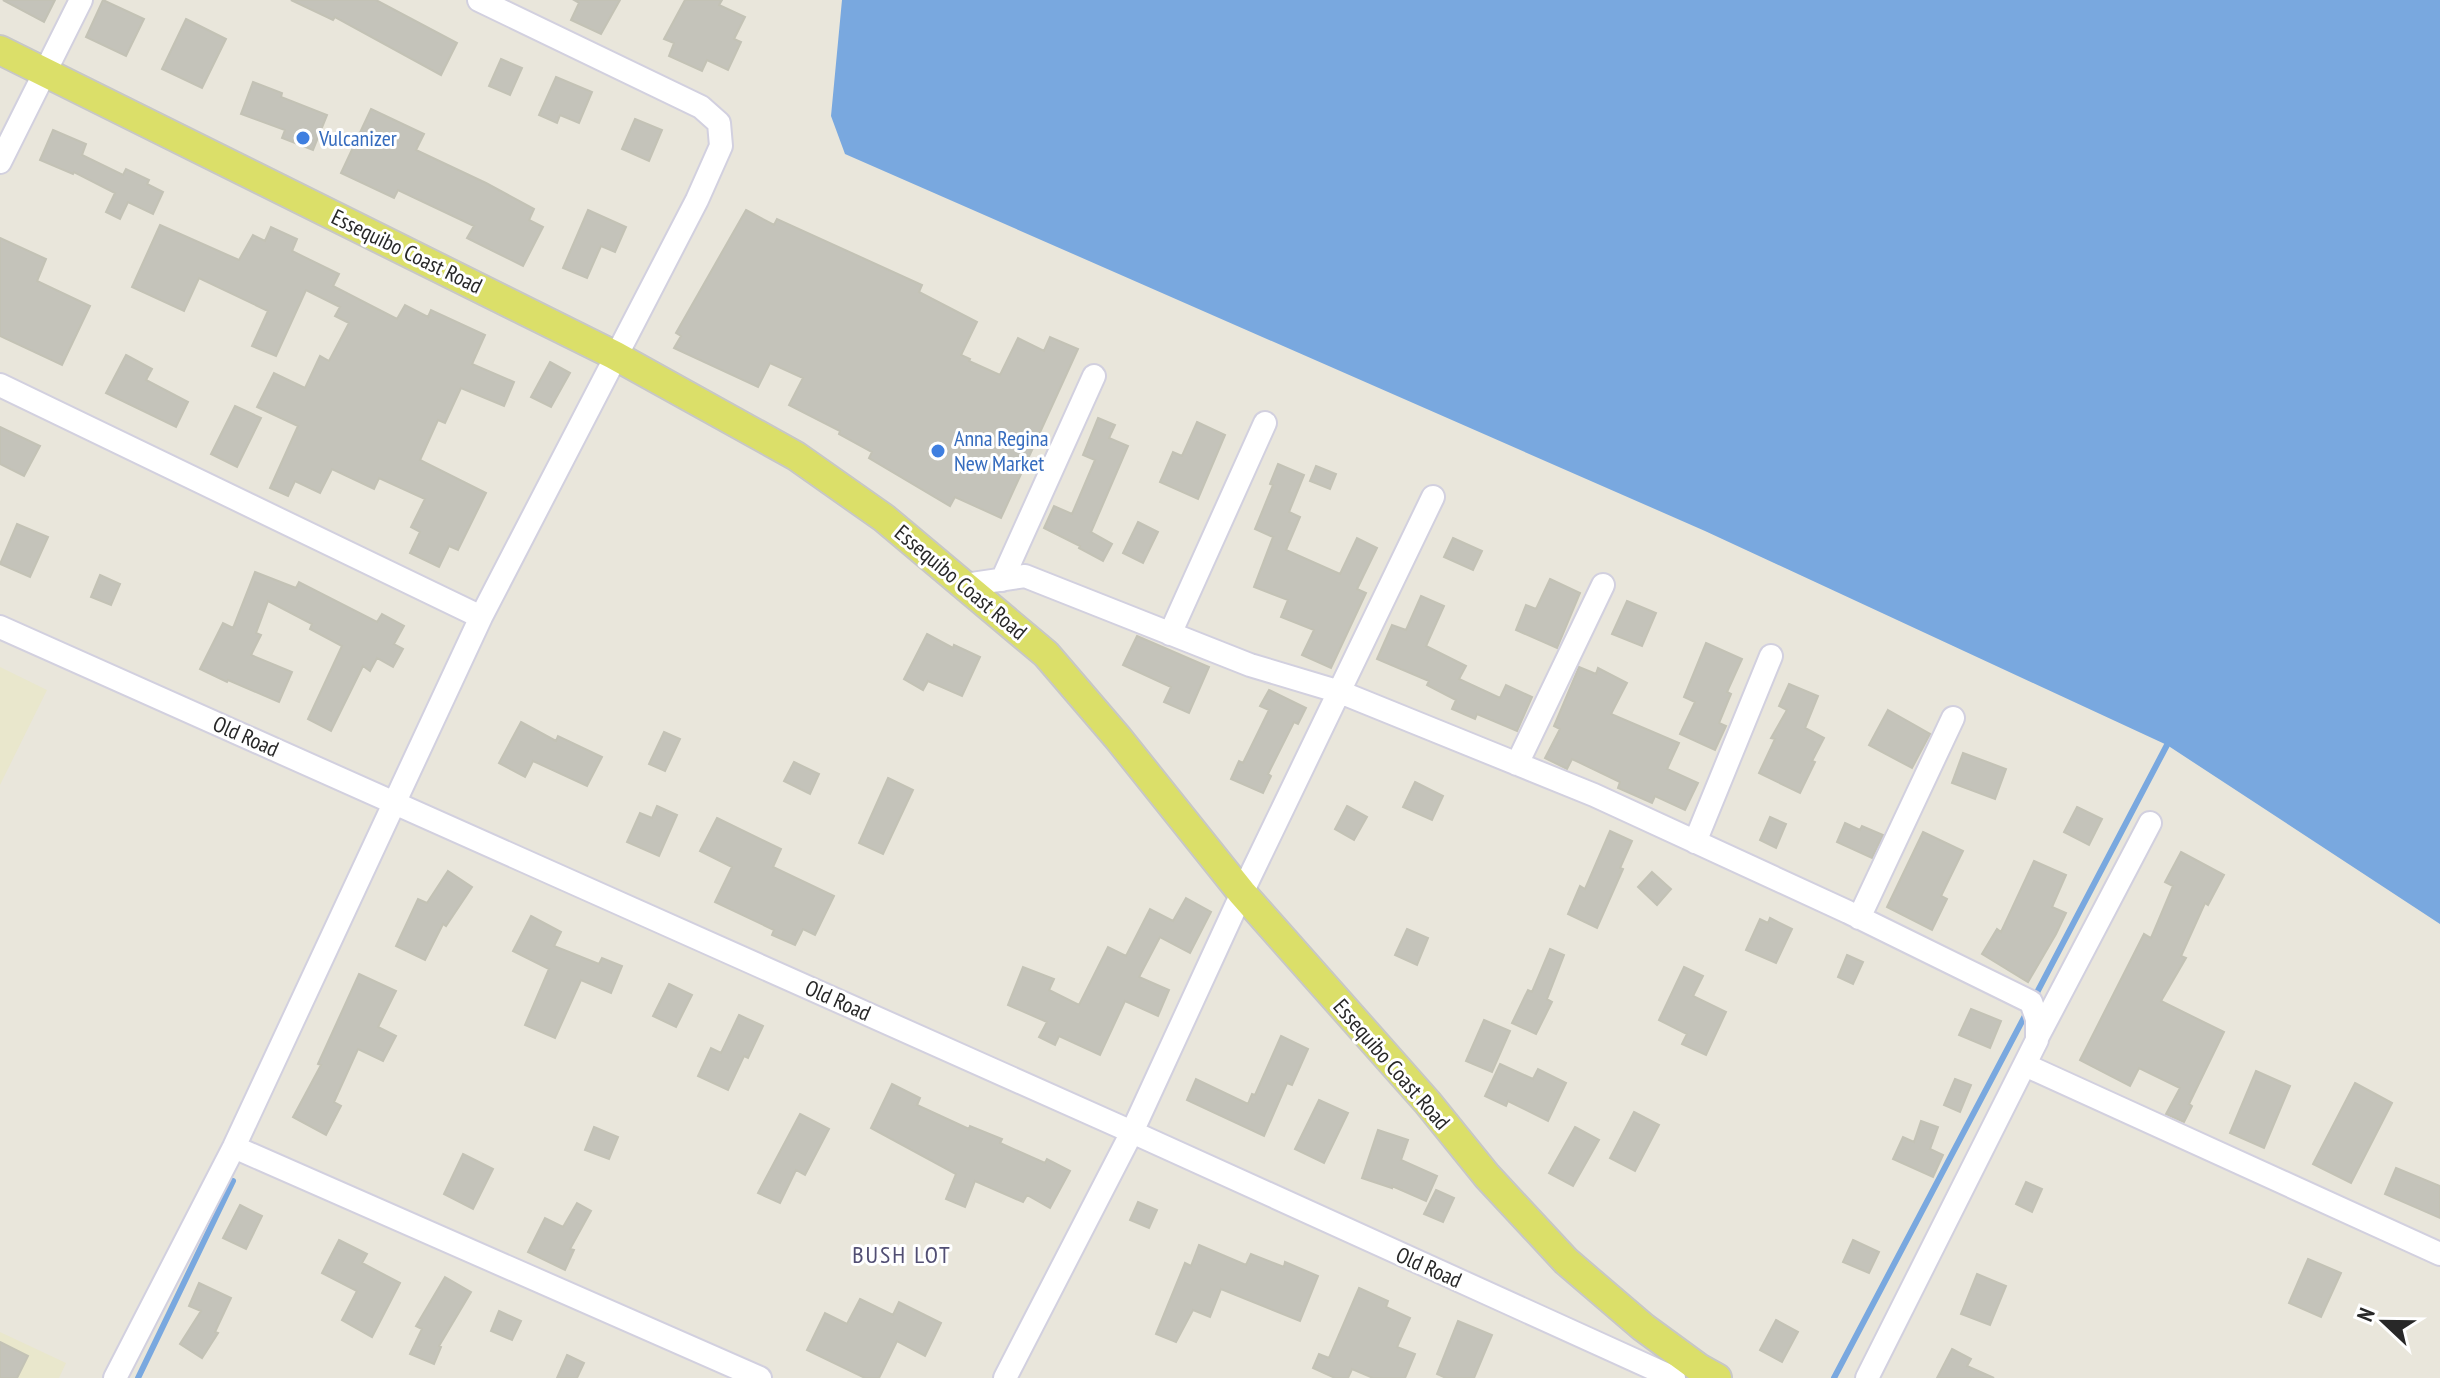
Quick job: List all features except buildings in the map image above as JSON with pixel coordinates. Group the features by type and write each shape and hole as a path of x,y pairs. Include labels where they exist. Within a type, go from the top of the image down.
{"main road":[{"name":"Essequibo Coast Road","path":"0,50 614,355 796,456 884,518 1046,654 1118,738 1242,893 1428,1103 1487,1176 1566,1261 1643,1327 1717,1378"}],"street":[{"path":"0,162 81,0"},
{"path":"115,1378 234,1147 481,617 614,355 697,200 721,146 721,129 701,107 479,0"},
{"path":"1002,580 1094,376"},
{"path":"0,385 481,617"},
{"path":"1170,634 1265,423"},
{"path":"1005,1378 1132,1132 1242,893 1433,497"},
{"path":"965,585 1025,576 1250,665 1340,692 1594,795 2031,1002 2037,1019 2037,1040"},
{"path":"1517,764 1603,585"},
{"name":"Old Road","path":"0,627 1132,1132 1674,1378"},
{"path":"1695,842 1771,656"},
{"path":"1859,918 1953,718"},
{"path":"1867,1378 2150,823"},
{"path":"2025,1065 2440,1254"},
{"path":"234,1147 760,1378"}],"shaded area":[{"path":"0,667 47,690 0,785"},
{"path":"0,1332 66,1363 59,1378 0,1378"}],"water":[{"path":"842,0 2440,0 2440,924 2167,745 1705,531 845,154 831,116"}],"waterway":[{"path":"2033,1000 2167,745"},
{"path":"1834,1378 2028,1010"},
{"path":"138,1378 233,1181"}],"place":[{"name":"Vulcanizer","path":"303,138"},
{"name":"Anna Regina New Market","path":"938,451"}],"district":[{"name":"BUSH LOT","path":"902,1254"}]}
